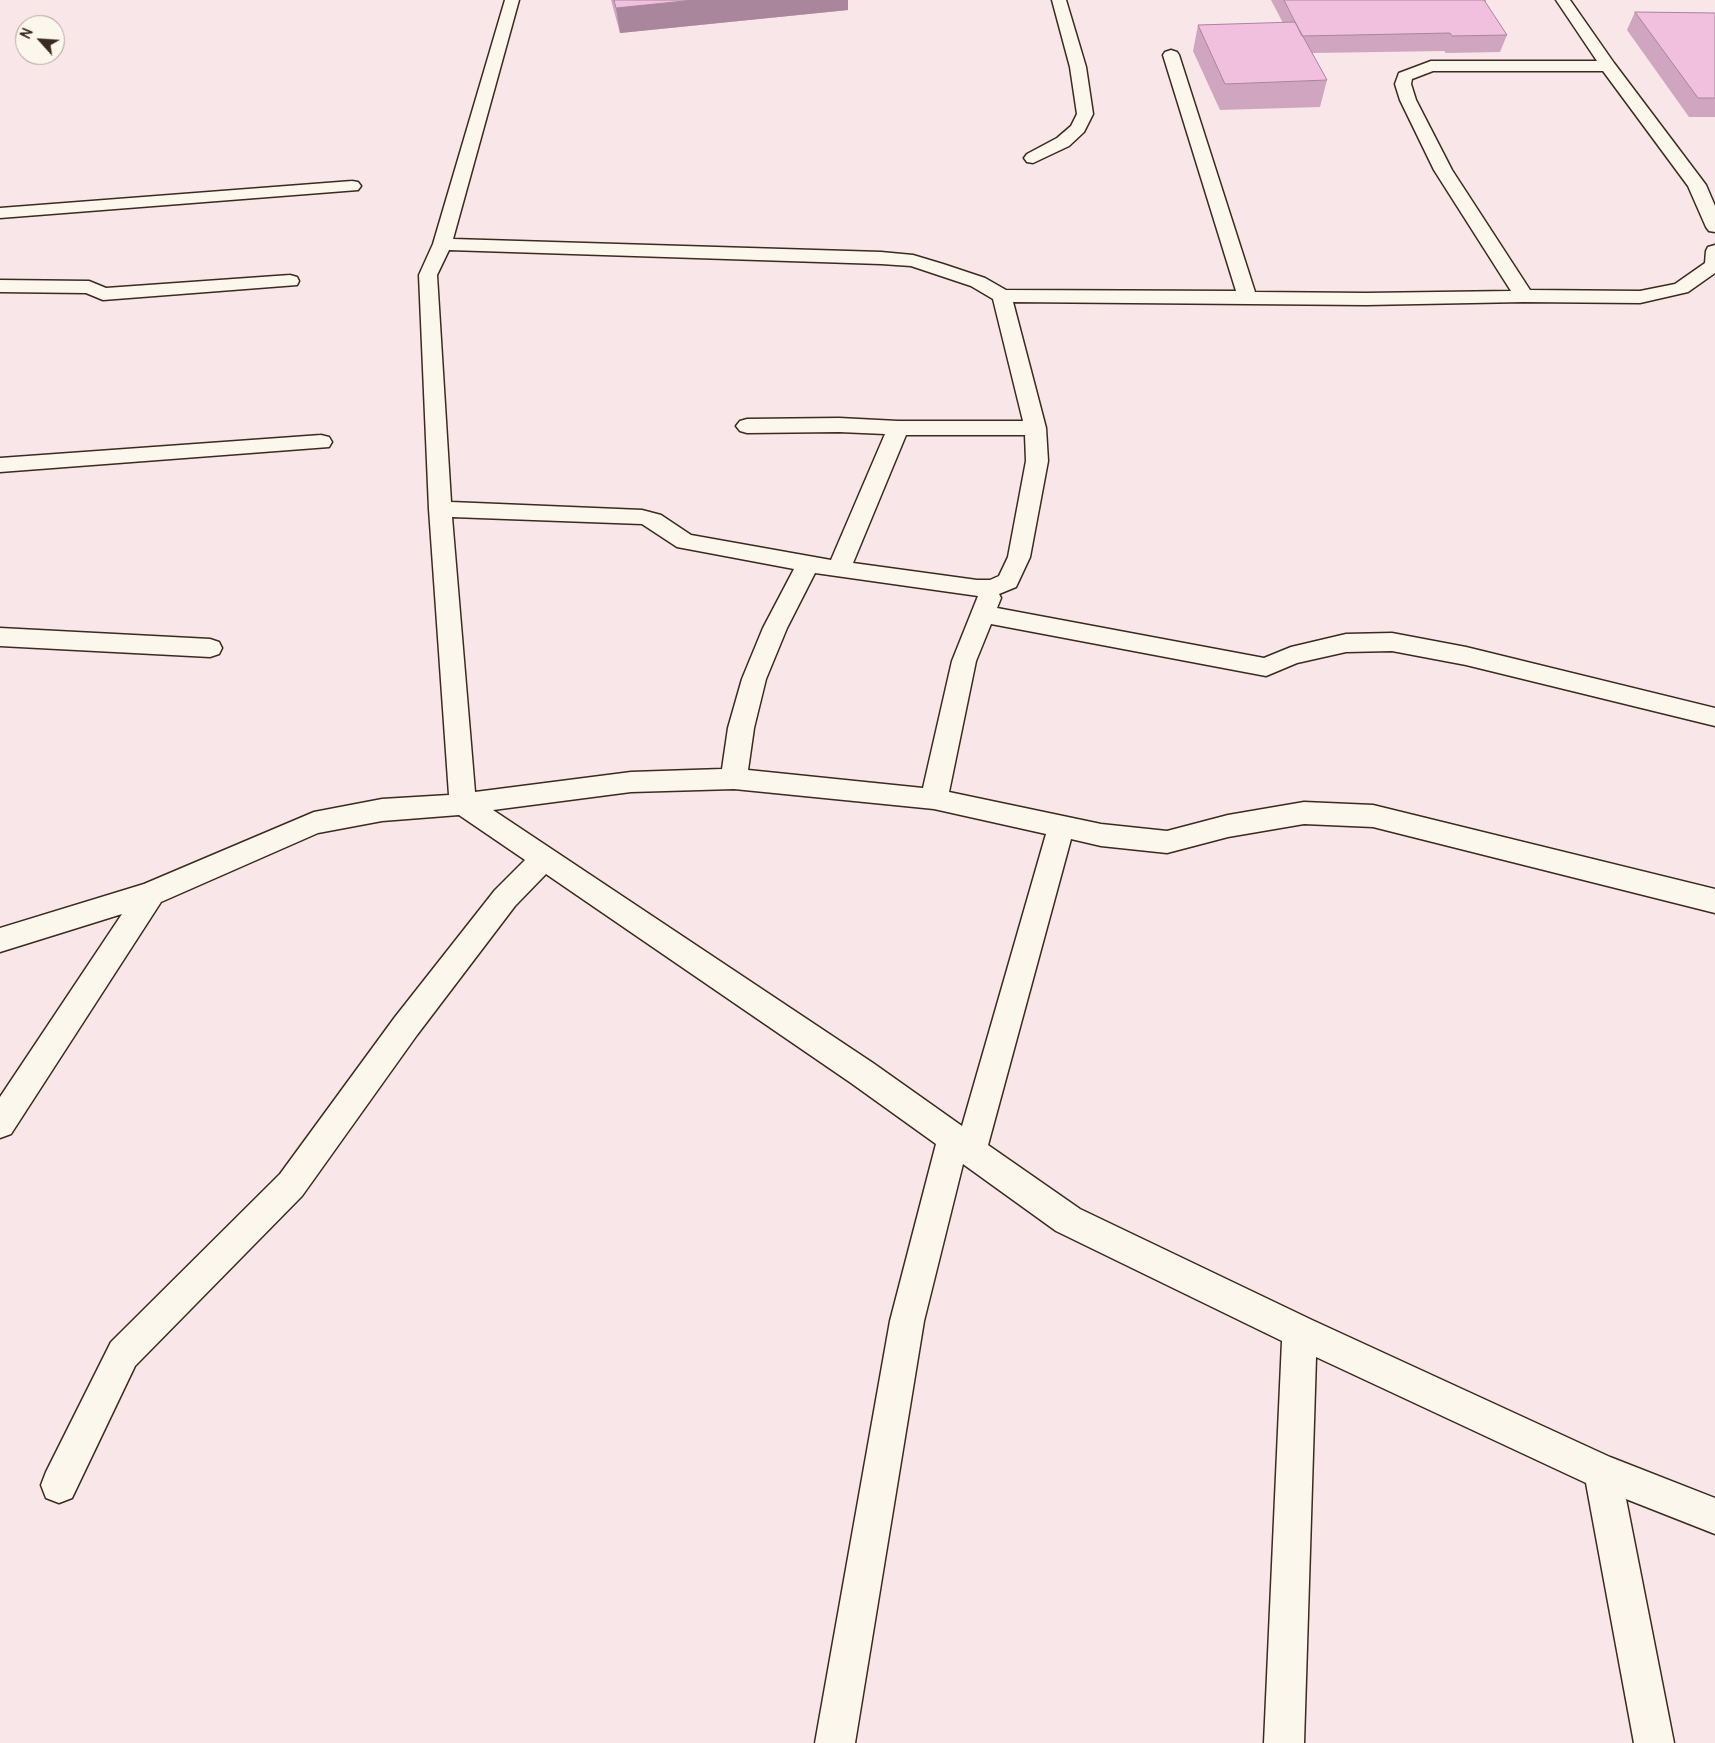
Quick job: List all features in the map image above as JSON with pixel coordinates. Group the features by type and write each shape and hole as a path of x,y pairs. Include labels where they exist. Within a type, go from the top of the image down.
{"street":[{"path":"463,804 440,509 428,275 442,244 512,0"},
{"path":"1033,158 1064,142 1078,128 1085,114 1078,67 1059,0"},
{"path":"1563,0 1608,66 1696,185 1715,227"},
{"path":"1172,55 1247,297"},
{"path":"1524,296 1443,170 1408,100 1403,84 1405,76 1431,66 1608,66"},
{"path":"0,213 352,186"},
{"path":"442,244 881,258 913,262 936,268 978,282 1002,296 1366,299 1524,296 1640,297 1681,288 1714,265 1715,251"},
{"path":"0,286 89,287 103,294 290,281"},
{"path":"440,509 642,517 653,520 685,542 839,569 977,588 993,588 1008,581 1019,557 1037,461 1035,428 1002,296"},
{"path":"747,426 839,425 898,428 1035,428"},
{"path":"839,569 898,428"},
{"path":"0,465 321,442"},
{"path":"734,779 741,728 754,679 775,628 809,563"},
{"path":"934,799 964,661 993,588"},
{"path":"982,614 1266,667 1291,656 1346,643 1392,642 1466,656 1715,717"},
{"path":"0,637 210,648"},
{"path":"0,940 152,894 314,823 382,810 463,804 631,782 734,779 934,799 1101,835 1167,842 1228,826 1304,814 1373,816 1715,901"},
{"path":"463,804 862,1073 1068,1220 1300,1332 1602,1472 1715,1516"},
{"path":"835,1743 907,1320 1060,827"},
{"path":"59,1485 123,1354 291,1185 406,1026 500,905 544,858"},
{"path":"0,1124 152,894"},
{"path":"1284,1743 1300,1332"},
{"path":"1602,1472 1654,1743"}],"shaded area":[{"path":"0,0 1715,0 1715,1743 0,1743"}],"building":[{"path":"614,0 694,0 616,8"},
{"path":"1284,0 1484,0 1507,35 1452,36 1450,33 1302,36"},
{"path":"1635,12 1715,13 1715,98 1698,98"},
{"path":"1295,22 1327,80 1225,84 1198,25"}]}
